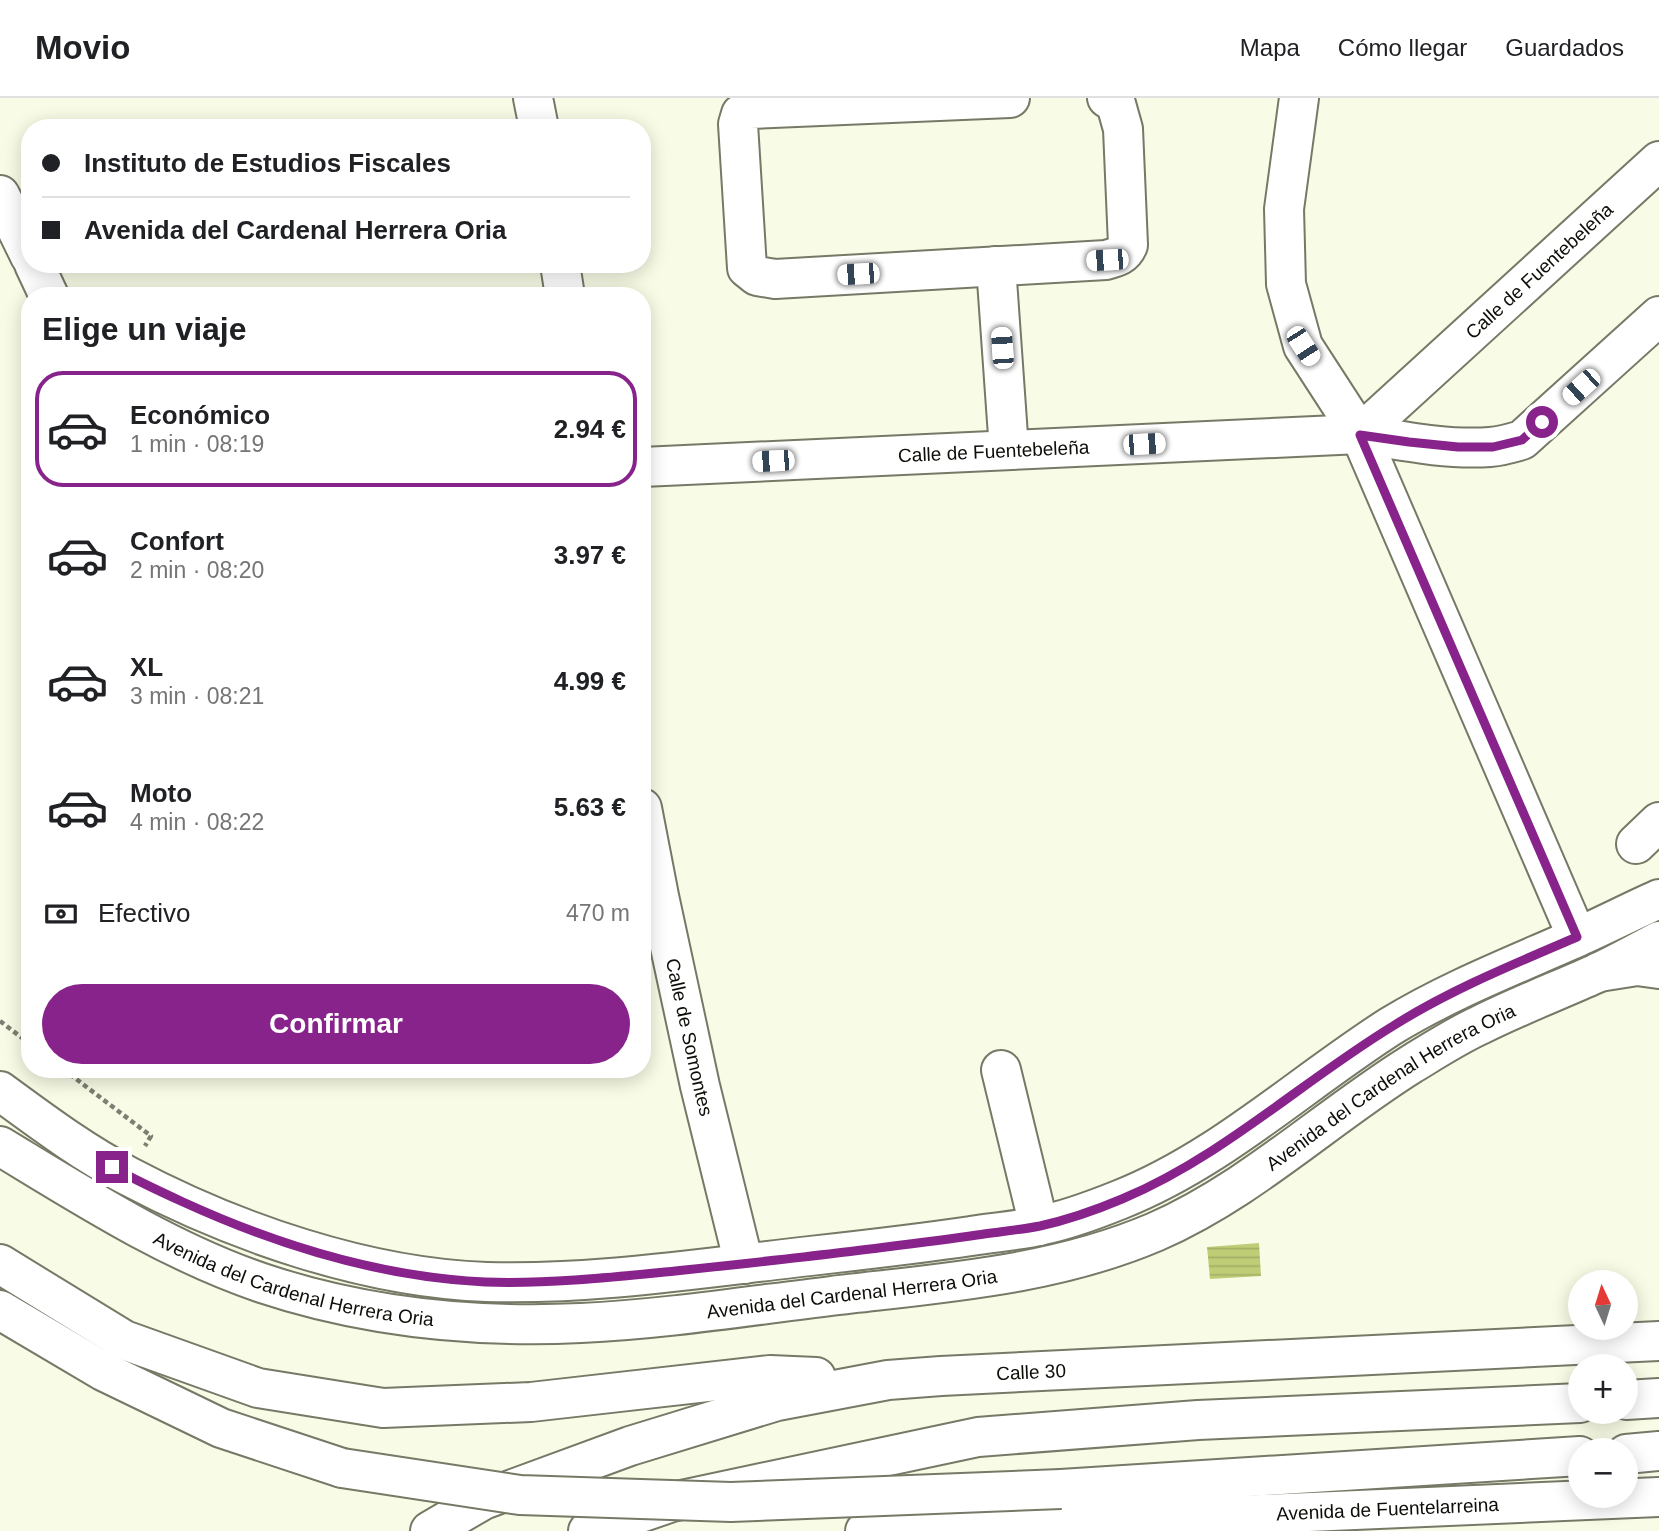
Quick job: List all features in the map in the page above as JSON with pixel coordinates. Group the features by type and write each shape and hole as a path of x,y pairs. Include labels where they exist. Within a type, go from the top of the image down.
{"main road":[{"path":"533,98 537,119"},
{"path":"1010,98 750,109 741,114 738,124 747,268 757,276 775,279 1107,260 1121,256 1128,245 1123,129 1116,104 1107,98"},
{"path":"1298,98 1283,209 1286,284 1303,346 1360,435 1577,937"},
{"name":"Calle de Fuentebeleña","path":"651,467 1360,435 1659,161"},
{"path":"0,195 21,238"},
{"path":"996,266 1009,450"},
{"path":"1360,435 1458,447 1493,447 1522,440 1659,316"},
{"name":"Calle de Somontes","path":"651,893 744,1264"},
{"name":"Avenida del Cardenal Herrera Oria","path":"0,1091 79,1148 128,1176 220,1219 319,1254 435,1278 486,1282 601,1279 744,1264 1039,1226 1121,1200 1216,1150 1347,1055 1395,1024 1492,974 1659,898"},
{"name":"Avenida del Cardenal Herrera Oria","path":"0,1146 161,1241 259,1282 311,1298 365,1310 467,1322 580,1323 957,1282 1056,1265 1149,1234 1190,1216 1439,1047 1477,1026 1659,942"},
{"path":"1599,972 1637,966 1659,969"},
{"path":"1001,1070 1039,1226"},
{"path":"5,1268 124,1340 258,1388 383,1408 531,1402 770,1376 888,1380"},
{"path":"0,1310 103,1371 221,1428 342,1468 520,1495 718,1501 1061,1489 1568,1457"},
{"name":"Calle 30","path":"430,1531 483,1500 630,1446 777,1401 888,1380 1659,1341"},
{"path":"1638,1399 1659,1398"},
{"path":"588,1531 672,1502 978,1437 1198,1420 1568,1404"},
{"path":"1638,1453 1659,1451"},
{"name":"Avenida de Fuentelarreina","path":"866,1531 1659,1497"}],"path":[{"path":"0,1021 21,1037"},
{"path":"75,1078 151,1136 128,1176"}],"shaded area":[{"path":"1259,1243 1261,1276 1210,1279 1207,1247"}],"route":[{"path":"112,1167 220,1219 319,1254 435,1278 486,1282 601,1279 922,1243 1039,1226 1121,1200 1171,1176 1216,1150 1347,1055 1395,1024 1492,974 1577,937 1360,435 1458,447 1493,447 1522,440 1542,422"}]}
